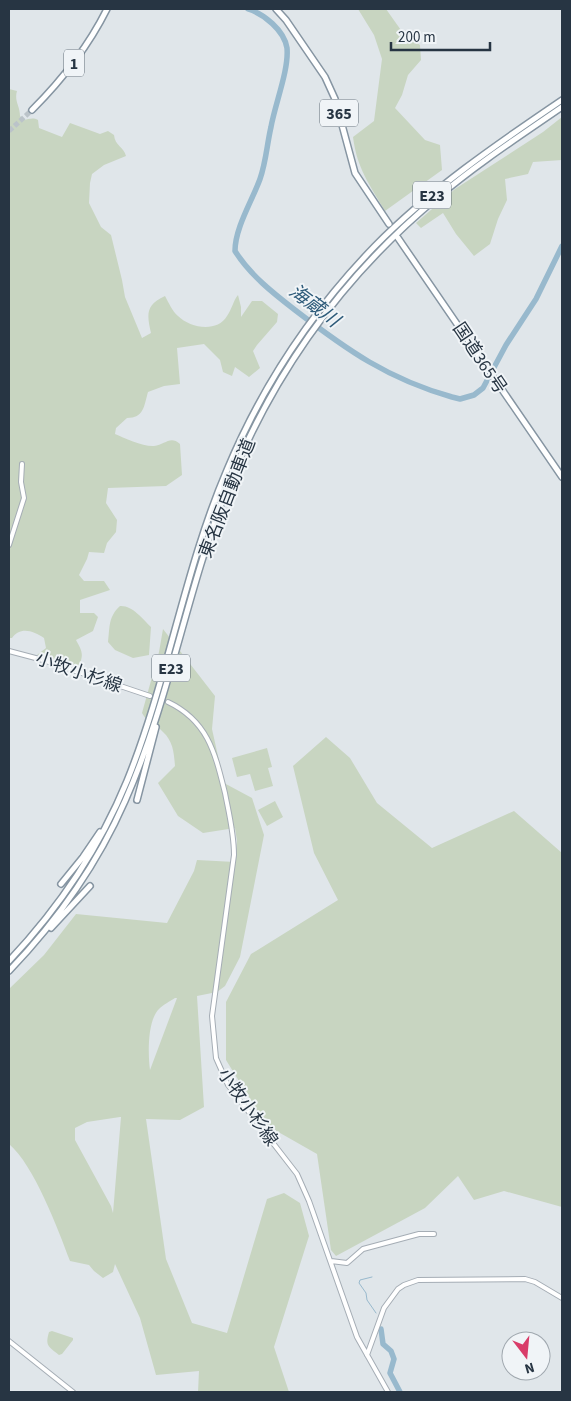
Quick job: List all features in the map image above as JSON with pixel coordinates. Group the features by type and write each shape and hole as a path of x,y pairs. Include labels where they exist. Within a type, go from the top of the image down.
{"highway":[{"name":"1","path":"32,110 78,58 107,9"},
{"name":"365","path":"276,9 286,20 326,77 335,99 355,173 389,224"},
{"name":"東名阪自動車道","path":"9,961 53,910 77,876 100,838 119,799 146,727 196,556 220,487 251,417 297,346 356,266 399,224 464,170 562,100"},
{"name":"東名阪自動車道","path":"322,312 380,250 437,198 506,145 562,107"},
{"name":"国道365号","path":"398,238 562,477"},
{"name":"東名阪自動車道","path":"9,971 71,898 105,842 124,803 141,762 167,683 223,498 258,420 297,346"},
{"path":"137,800 167,683"},
{"path":"61,884 90,847 119,799"},
{"path":"15,964 90,886"}],"main road":[{"path":"9,545 24,498 21,482 22,464"},
{"name":"小牧小杉線","path":"9,651 43,660 150,696"},
{"name":"小牧小杉線","path":"168,702 195,720 212,745 221,777 234,840 234,855 212,1011 217,1062 228,1084 300,1180 357,1337 388,1392"},
{"path":"331,1261 346,1262 363,1250 420,1234 434,1234"},
{"path":"367,1355 384,1308 398,1289 411,1282 429,1280 525,1279 535,1282 562,1298"},
{"path":"9,1341 73,1392"}],"green space":[{"path":"358,9 386,9 403,33 420,45 421,60 408,75 402,95 395,108 425,140 440,145 442,170 385,211 361,168 353,137 374,121 382,59 374,35"},
{"path":"9,89 17,91 16,98 20,116 24,120 36,119 38,120 39,128 62,137 70,123 100,134 108,131 114,135 116,142 125,153 126,156 104,165 92,174 89,203 101,227 111,235 125,297 142,338 151,333 148,316 151,307 158,299 165,296 176,314 183,320 196,326 210,327 223,321 238,295 241,317 252,301 262,301 278,314 277,322 253,351 260,368 249,377 235,367 232,376 223,372 220,360 204,344 177,348 180,384 164,386 148,392 140,413 137,416 127,418 116,428 115,434 145,445 154,446 170,440 176,441 180,444 182,475 166,486 108,488 106,503 117,520 116,532 107,543 104,553 89,552 79,575 84,581 104,581 110,590 80,600 80,613 94,613 98,617 93,631 76,640 82,653 79,666 37,655 46,648 44,638 36,633 23,631 9,638"},
{"path":"562,117 562,160 533,162 528,174 505,179 507,200 498,219 490,244 474,256 456,234 443,213 421,228 416,223 455,189 543,132"},
{"path":"120,606 133,610 151,627 149,655 133,658 115,650 108,642 111,618"},
{"path":"163,629 215,696 212,729 224,783 252,798 264,835 240,957 225,986 217,992 197,996 204,1107 180,1120 146,1119 166,1259 192,1323 227,1333 267,1199 284,1193 300,1203 309,1236 274,1347 289,1392 198,1392 199,1371 156,1375 140,1318 115,1264 113,1272 103,1278 89,1265 70,1261 52,1215 36,1182 18,1154 9,1144 9,989 44,955 76,914 167,923 194,871 197,860 235,862 237,841 235,828 203,833 178,816 158,783 175,766 169,739 160,729 146,719 142,713 159,652","holes":["177,998 150,1070 149,1047 152,1021 159,1009","121,1117 113,1213 75,1140 75,1128 87,1122"]},
{"path":"326,737 350,758 377,803 432,848 514,811 562,853 562,1207 504,1191 474,1200 458,1176 425,1208 336,1256 331,1250 317,1154 266,1125 226,1060 226,1002 251,954 338,900 314,853 293,766"},
{"path":"267,748 272,767 268,768 273,786 255,791 250,774 237,777 232,758"},
{"path":"275,801 283,817 267,826 258,810"},
{"path":"52,1331 73,1338 62,1354 59,1355 48,1345 49,1332"}],"waterway":[{"name":"海蔵川","path":"248,9 267,19 278,29 285,41 287,57 262,173 241,224 235,251 262,283 278,297 369,362 429,390 460,399 474,395 483,388 506,345 536,299 562,246"},
{"path":"372,1277 360,1280 359,1283 376,1313"},
{"path":"381,1329 383,1344 391,1351 394,1359 390,1373 400,1392"}],"tunnel":[{"path":"9,131 32,110"}]}
